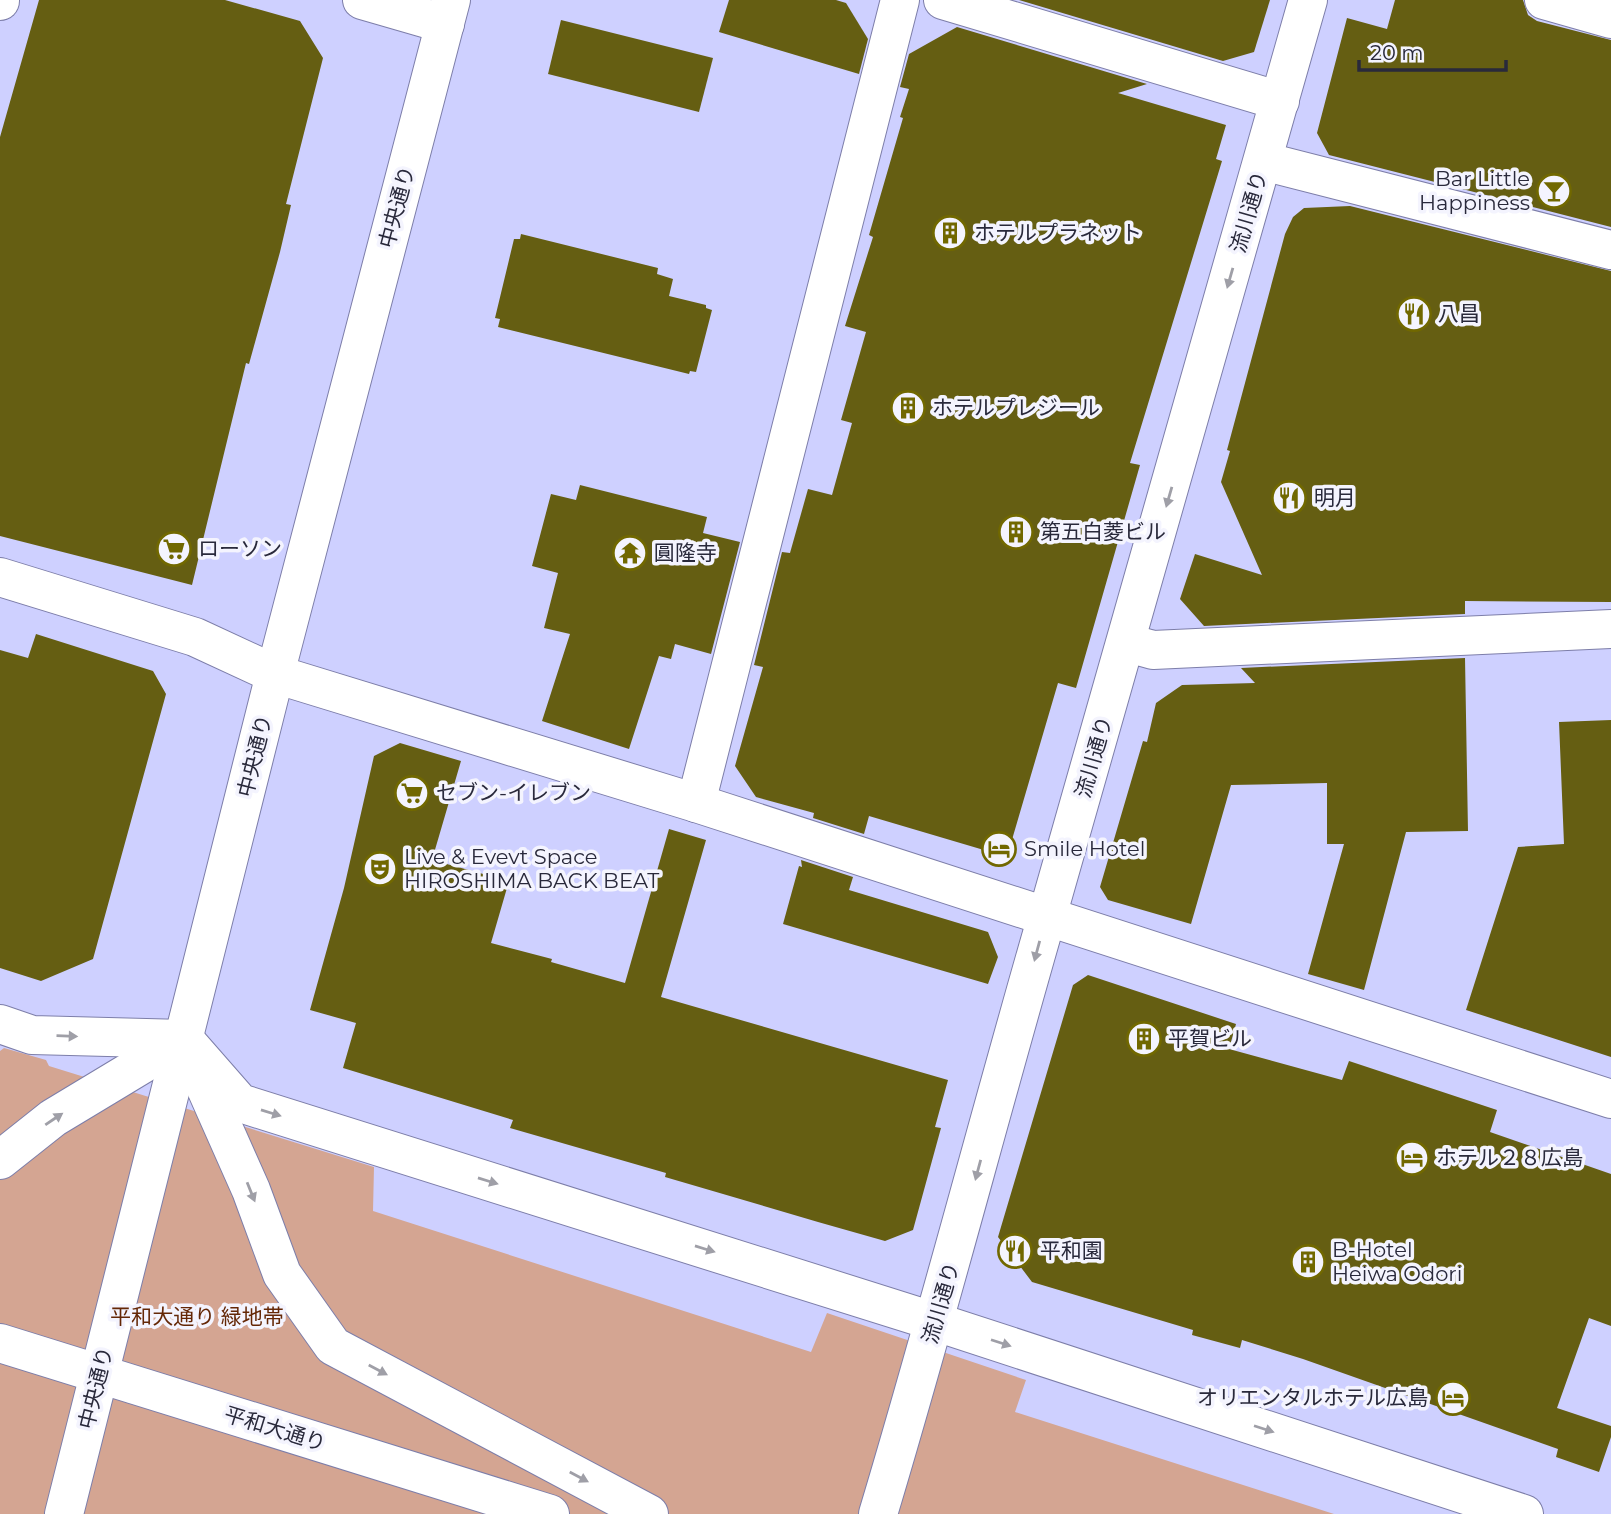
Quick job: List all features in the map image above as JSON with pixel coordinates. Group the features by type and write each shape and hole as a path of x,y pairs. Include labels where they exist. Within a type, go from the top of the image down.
{"street":[{"path":"362,0 448,12"},
{"path":"696,803 900,0"},
{"path":"943,0 1280,101"},
{"name":"流川通り","path":"878,1514 936,1322 1047,915 1128,643 1308,0"},
{"path":"1544,0 1611,19"},
{"name":"中央通り","path":"64,1514 275,674 448,12"},
{"path":"1263,161 1611,250"},
{"path":"0,577 195,636 275,674 696,803 1611,1099"},
{"path":"1128,643 1153,650 1611,629"},
{"path":"0,1024 32,1034 184,1039 240,1103 936,1322 1524,1514"},
{"path":"0,1160 53,1118 184,1039"},
{"path":"184,1039 251,1190 282,1274 333,1346 649,1514"},
{"name":"平和大通り","path":"0,1343 550,1514"}],"green space":[{"name":"平和大通り 緑地帯","path":"4,1048 46,1060 49,1066 374,1167 373,1211 811,1352 827,1313 1026,1380 1015,1412 1334,1514 0,1514 0,1051"}],"building":[{"path":"39,0 225,0 300,21 323,58 286,204 291,205 280,252 249,364 246,363 192,585 0,536 0,137"},
{"path":"729,0 836,0 846,3 868,39 859,74 719,32"},
{"path":"1019,0 1270,0 1254,52 1223,61"},
{"path":"1395,0 1523,0 1528,15 1537,21 1611,40 1611,227 1329,155 1317,133 1347,18 1387,29"},
{"path":"561,20 713,58 699,112 548,74"},
{"path":"957,27 1147,84 1118,93 1226,125 1216,159 1222,161 1130,463 1140,465 1076,688 1058,683 1011,843 994,853 869,816 864,834 813,818 814,813 756,797 735,766 763,667 754,665 782,552 790,553 808,489 832,495 852,423 841,420 866,332 845,326 873,237 869,235 903,118 900,117 909,89 900,87 909,54"},
{"path":"1350,206 1611,271 1611,602 1465,601 1465,614 1204,626 1180,599 1195,554 1262,575 1221,482 1230,451 1227,450 1285,234 1293,217 1304,208"},
{"path":"521,234 658,268 657,274 673,279 669,296 706,305 706,308 712,310 696,372 690,371 689,374 498,327 500,319 495,318 514,239 520,239"},
{"path":"580,485 707,517 703,533 740,542 711,654 675,644 671,659 659,656 629,749 542,721 570,634 544,628 558,573 532,566 551,494 576,500"},
{"path":"36,634 153,671 166,694 93,959 41,981 0,968 0,650 28,658"},
{"path":"1465,658 1468,831 1406,832 1364,990 1308,974 1344,844 1327,844 1327,783 1231,785 1191,924 1108,900 1100,887 1143,741 1147,742 1156,703 1182,685 1255,683 1241,668"},
{"path":"1611,720 1611,1057 1466,1010 1518,847 1564,844 1559,722"},
{"path":"400,743 461,761 432,860 509,881 491,943 552,959 551,962 625,983 669,829 706,840 661,997 948,1080 935,1127 941,1128 913,1230 885,1241 818,1222 665,1177 666,1173 510,1128 513,1120 343,1068 356,1023 310,1010 344,888 374,756"},
{"path":"801,860 853,877 849,890 988,932 998,957 988,984 783,924 799,866 802,867"},
{"path":"1088,975 1236,1024 1229,1049 1342,1080 1349,1061 1497,1110 1490,1132 1611,1174 1611,1326 1589,1318 1557,1408 1611,1426 1611,1437 1599,1472 1556,1457 1558,1449 1303,1359 1242,1340 1240,1348 1192,1335 1193,1330 1032,1282 998,1237 1073,985"}],"place":[{"name":"Bar Little Happiness","path":"1554,191"},
{"name":"ホテルプラネット","path":"950,233"},
{"name":"八昌","path":"1414,314"},
{"name":"ホテルプレジール","path":"908,408"},
{"name":"明月","path":"1289,498"},
{"name":"第五白菱ビル","path":"1016,532"},
{"name":"ローソン","path":"174,549"},
{"name":"圓隆寺","path":"630,553"},
{"name":"セブン-イレブン","path":"412,793"},
{"name":"Smile Hotel","path":"999,849"},
{"name":"Live & Evevt Space HIROSHIMA BACK BEAT","path":"380,869"},
{"name":"平賀ビル","path":"1144,1039"},
{"name":"ホテル２８広島","path":"1412,1158"},
{"name":"平和園","path":"1015,1251"},
{"name":"B-Hotel Heiwa Odori","path":"1308,1262"},
{"name":"オリエンタルホテル広島","path":"1453,1398"}]}
